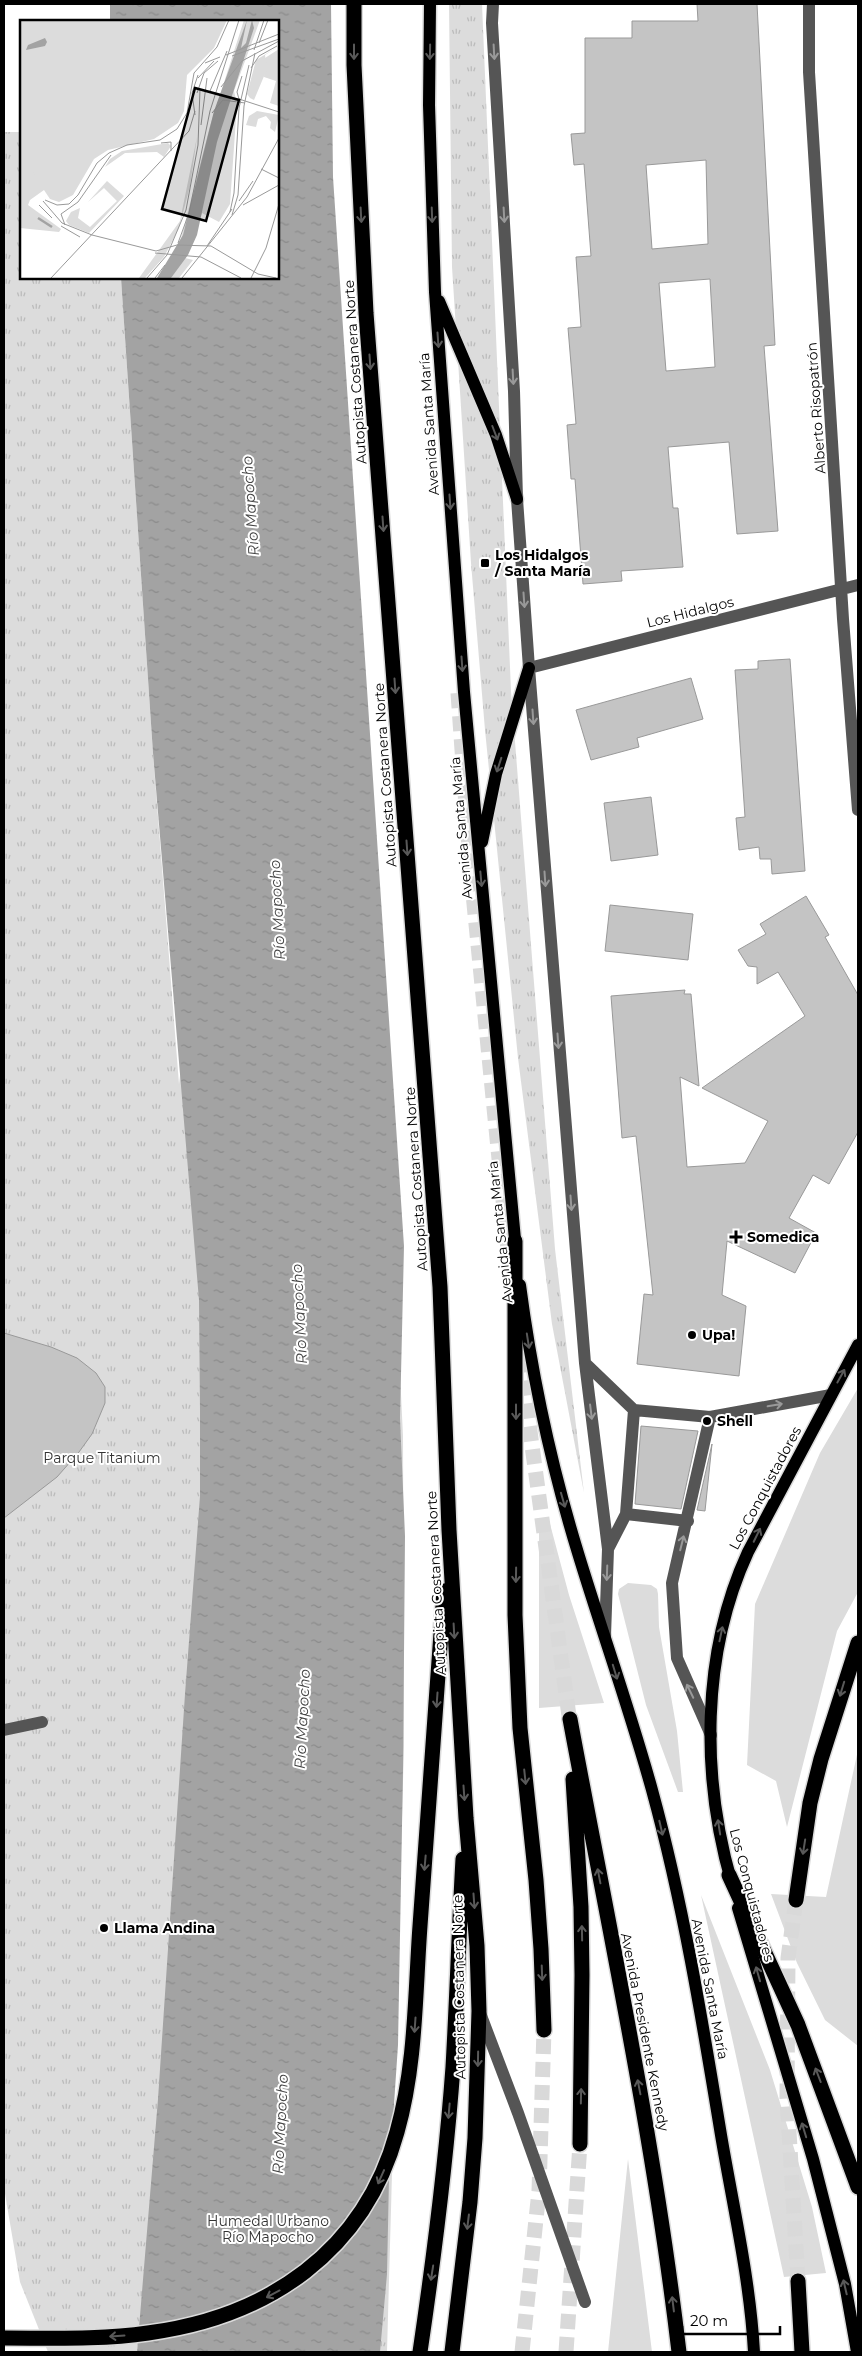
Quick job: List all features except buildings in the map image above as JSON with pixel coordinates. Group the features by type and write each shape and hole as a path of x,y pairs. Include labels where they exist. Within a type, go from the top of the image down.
{"highway":[{"name":"Autopista Costanera Norte","path":"354,4 354,65 366,313 440,1287 449,1530 466,1818 476,1937 479,2011 476,2138 452,2352"},
{"path":"515,1241 517,1675 520,1728 540,1929 544,2030"},
{"path":"4,2338 98,2337 147,2334 215,2319 251,2306 281,2290 314,2264 341,2239 360,2215 374,2192 398,2131 413,2043 449,1530"},
{"path":"796,1900 810,1803 837,1706 858,1644"},
{"name":"Avenida Presidente Kennedy","path":"580,2144 581,1916 570,1717 648,2135 662,2221 679,2352"},
{"path":"420,2352 433,2263 445,2157 466,1818"},
{"path":"729,1875 798,2025 858,2187"},
{"path":"798,2281 802,2352"}],"main road":[{"name":"Avenida Santa María","path":"430,4 429,105 435,292 463,682 515,1241 528,1344 542,1419 578,1553 652,1791 695,1984 740,2248 754,2352"},
{"path":"435,292 496,435 518,499"},
{"path":"479,857 496,774 529,668"},
{"name":"Los Conquistadores","path":"857,2352 845,2284 813,2158 729,1875 715,1804 711,1735 717,1656 736,1579 760,1528 858,1345"}],"street":[{"name":"Avenida Santa María","path":"493,4 492,23 529,668 585,1363 608,1549 605,1639"},
{"name":"Alberto Risopatrón","path":"809,4 809,72 858,810"},
{"name":"Los Hidalgos","path":"529,668 858,585"},
{"path":"585,1363 634,1410 710,1417 831,1395"},
{"path":"608,1549 626,1514 634,1410"},
{"path":"710,1417 688,1521 672,1583 677,1658 711,1735"},
{"path":"626,1514 688,1521"},
{"path":"4,1730 42,1722"},
{"path":"479,2011 518,2113 585,2302"}],"green space":[{"name":"Parque Titanium","path":"325,4 323,49 387,1104 403,1436 404,1746 387,2352 138,2352 139,2332 137,2352 48,2352 20,2282 4,2188 4,132 20,132 20,279 121,279 153,753 179,1084 279,279 279,21"},
{"path":"449,4 482,4 511,691 555,1249 584,1493 552,1324 518,1058 485,730 471,563 452,267"},
{"path":"858,1388 858,1592 837,1631 787,1827 776,1781 747,1765 755,1604 820,1453"},
{"path":"539,1524 550,1524 569,1595 604,1703 539,1708"},
{"path":"628,1583 651,1585 657,1589 659,1627 677,1731 683,1792 678,1792 646,1705 618,1594 619,1589"},
{"path":"858,1750 858,2046 825,2020 797,1963 771,1894 826,1897"},
{"path":"701,1895 770,2070 812,2207 826,2273 784,2277"},
{"path":"628,2159 652,2352 608,2352"}],"water":[{"name":"Humedal Urbano Río Mapocho","path":"110,4 331,4 333,177 404,1246 400,1418 405,1536 398,2045 389,2178 387,2274 380,2352 137,2352 158,2099 200,1496 200,1411 199,1300 153,753 121,279 279,279 279,20 110,20"}],"tunnel":[{"path":"458,693 470,863 510,1271"},
{"path":"520,1358 569,1716"},
{"path":"796,1900 788,1958 787,2098 798,2281"},
{"path":"522,2352 539,2191 544,2030"},
{"path":"566,2352 580,2144"}],"place":[{"name":"Los Hidalgos / Santa María","path":"485,563"},
{"name":"Somedica","path":"736,1237"},
{"name":"Upa!","path":"692,1335"},
{"name":"Shell","path":"707,1421"},
{"name":"Llama Andina","path":"104,1928"}],"water label":[{"name":"Río Mapocho","path":"250,506"},
{"name":"Río Mapocho","path":"277,910"},
{"name":"Río Mapocho","path":"299,1314"},
{"name":"Río Mapocho","path":"302,1719"},
{"name":"Río Mapocho","path":"280,2124"}]}
